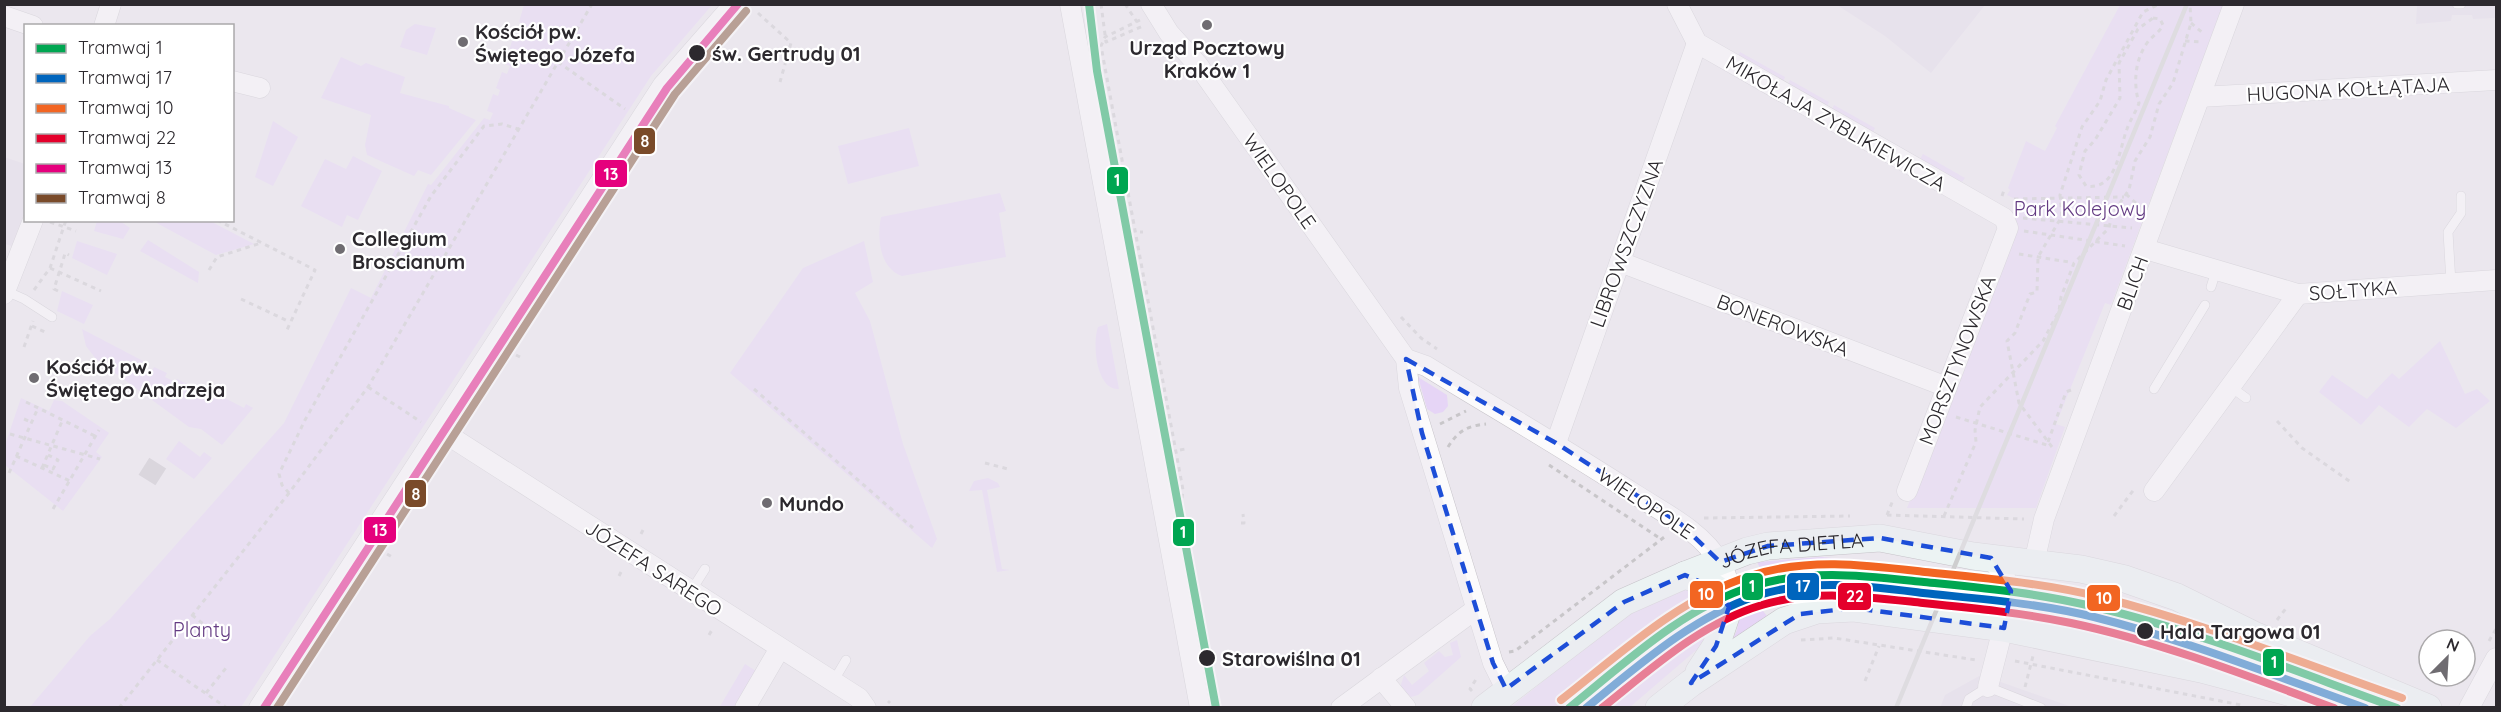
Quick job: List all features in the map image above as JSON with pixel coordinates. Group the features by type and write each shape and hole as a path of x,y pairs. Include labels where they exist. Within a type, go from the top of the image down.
{"street":[{"path":"105,24 111,4"},
{"path":"259,708 663,85 734,4"},
{"path":"1070,4 1200,708"},
{"path":"1677,4 1697,43"},
{"name":"BLICH","path":"2034,563 2044,519 2145,249 2149,221 2200,97 2234,4"},
{"name":"WIELOPOLE","path":"1154,9 1173,38 1198,65 1406,359 1409,388 1422,433 1493,663 1506,689"},
{"path":"4,16 27,24"},
{"name":"MIKOŁAJA ZYBLIKIEWICZA","path":"1697,43 2004,218 2008,228"},
{"name":"LIBROWSZCZYZNA","path":"1556,443 1697,43"},
{"name":"HUGONA KOŁŁĄTAJA","path":"2200,97 2496,80"},
{"path":"234,82 260,88"},
{"path":"5,292 32,222"},
{"name":"MORSZTYNOWSKA","path":"1907,491 2008,228"},
{"name":"SOŁTYKA","path":"2145,249 2213,279 2298,294 2496,280"},
{"name":"BONEROWSKA","path":"1620,262 1947,387"},
{"path":"2154,490 2239,393 2298,294"},
{"name":"WIELOPOLE","path":"1406,359 1426,366 1556,443 1681,524 1703,542 1720,562 1729,585 1728,602"},
{"name":"JÓZEFA SAREGO","path":"440,430 859,698 866,708"},
{"name":"JÓZEFA DIETLA","path":"1478,698 1506,689 1624,602 1685,575 1768,546 1854,538 1902,540 1991,558 2081,569 2154,588 2309,659 2428,708"},
{"path":"1988,687 2012,597 2005,577 1991,558"},
{"path":"1685,575 1716,589 1728,602 1722,633 1706,663 1691,683"},
{"path":"1341,708 1476,609"},
{"path":"1659,708 1691,683 1788,631 1816,610 1854,609 2004,628 2208,670 2348,708"},
{"path":"745,708 780,648"},
{"path":"2469,708 2496,658"},
{"path":"1381,678 1406,708"}],"lane":[{"path":"2451,283 2448,232 2461,213 2461,196"},
{"path":"5,292 24,299 52,317"},
{"path":"2154,389 2205,305"},
{"path":"692,591 705,569"},
{"path":"1788,631 1826,579"},
{"path":"1577,708 1690,622 1728,602 1779,584 1826,579 1917,585 2012,597 2146,626 2387,708"},
{"path":"833,682 846,660"},
{"path":"1966,708 1969,699 1988,687 2041,708"}],"path":[{"path":"119,708 290,493 368,387 592,4"},
{"path":"1101,4 1106,42 1147,24 1137,22 1125,4"},
{"path":"2119,63 2143,12 2159,4"},
{"path":"1944,516 1967,468 1976,442 1980,407 2043,341 2059,311 2061,297 2074,263 2109,228 2112,214 2125,195 2135,162 2150,137 2159,104 2173,83 2191,23 2190,4"},
{"path":"1154,9 1137,22 1105,36 1101,46 1183,490 1181,505"},
{"path":"758,13 791,43 780,82"},
{"path":"2051,453 2052,447 2019,403 2007,341 2014,333 2030,294 2037,292 2038,257 2062,216 2061,198 2082,127 2100,101 2106,80 2118,57 2136,29 2153,18 2162,22 2162,28 2148,42 2139,59 2135,88 2139,103 2128,126 2118,163 2106,180 2097,185 2086,186 2079,175 2079,165 2085,151 2095,140 2120,98 2118,57"},
{"path":"2191,23 2211,39"},
{"path":"558,62 627,110"},
{"path":"290,493 282,485 279,474 305,420 431,196 484,126 502,124 518,129"},
{"path":"2014,199 2125,195 2149,221"},
{"path":"2008,228 2024,218 2109,228 2149,221"},
{"path":"52,222 76,231"},
{"path":"24,299 40,285 50,268 65,222"},
{"path":"221,222 315,270 293,312 286,332"},
{"path":"2008,228 2145,249"},
{"path":"209,270 217,257 261,243"},
{"path":"2018,253 2069,262"},
{"path":"58,291 54,289 66,259"},
{"path":"50,268 101,291"},
{"path":"241,299 290,322"},
{"path":"1397,312 1421,338 1443,353"},
{"path":"24,347 34,317"},
{"path":"32,326 46,333"},
{"path":"368,387 422,422 417,429"},
{"path":"754,389 913,528"},
{"path":"26,402 95,436"},
{"path":"1422,433 1484,402"},
{"path":"9,473 15,454 39,407"},
{"path":"1954,416 2052,447"},
{"path":"24,419 31,422"},
{"path":"43,466 63,419"},
{"path":"2277,421 2313,459 2352,483"},
{"path":"1448,458 1448,447 1456,435 1469,426 1488,424"},
{"path":"53,508 99,430"},
{"path":"10,434 100,459"},
{"path":"15,454 70,481"},
{"path":"43,466 53,469 58,460 48,455"},
{"path":"1546,462 1660,539"},
{"path":"985,463 1008,469"},
{"path":"1242,523 1244,523 1243,514"},
{"path":"1876,515 2026,519"},
{"path":"1700,518 1853,516"},
{"path":"1504,641 1508,652 1515,651 1672,531"},
{"path":"387,554 392,557"},
{"path":"619,576 621,572"},
{"path":"192,615 220,637"},
{"path":"709,635 712,630"},
{"path":"1788,631 1982,661 1997,658 2032,663 2248,708"},
{"path":"1865,681 1879,646"},
{"path":"157,660 227,708"},
{"path":"2024,690 2032,663"},
{"path":"207,693 226,668"},
{"path":"1478,698 1480,672"}],"highlighted area":[{"path":"1406,359 1556,443 1681,524 1720,562 1768,546 1880,538 1991,558 2011,591 2004,628 1854,608 1800,614 1691,683 1716,646 1729,607 1716,589 1685,575 1624,602 1506,689 1493,663 1422,433"}],"shaded area":[{"path":"1837,5 1985,5 1931,73 1885,36"},
{"path":"2417,5 2496,5 2496,18 2473,19 2472,15 2452,15 2451,21 2416,24"},
{"path":"4,157 24,164 24,220 15,247 5,244"},
{"path":"1981,675 2072,707 1940,708 1945,695"}],"green space":[{"name":"Planty","path":"524,5 712,5 651,76 241,707 30,707 90,636 110,619 284,423 351,288 371,298 428,184 431,185 484,118 490,120 493,113 487,111 493,94 498,96 500,90 496,88 502,72 507,74 510,66 505,64 512,41 518,39 524,24 519,22"},
{"name":"Park Kolejowy","path":"2120,5 2223,5 2111,305 2105,303 2056,424 2065,427 2036,508 1907,508 2017,228 2012,214 2017,200 2007,195 2026,141 2045,151 2057,128 2055,126"},
{"path":"415,24 436,28 427,55 400,47 406,30"},
{"path":"1740,52 1785,77 1783,82 1738,56"},
{"path":"341,57 361,66 366,63 405,77 400,93 449,106 476,120 431,175 418,170 414,176 367,155 365,145 371,115 321,98"},
{"path":"1790,80 1829,102 1827,106 1788,84"},
{"path":"1834,105 1875,128 1873,132 1832,109"},
{"path":"273,121 298,137 273,186 255,177"},
{"path":"909,128 919,166 848,184 838,146"},
{"path":"1923,154 1965,178 1962,182 1920,159"},
{"path":"353,156 382,171 358,220 347,215 342,227 301,206 325,159 346,169"},
{"path":"1000,193 1006,211 999,213 1006,257 902,276 888,266 881,251 879,234 881,217"},
{"path":"97,222 121,222 130,228 123,239 94,231"},
{"path":"155,222 212,222 254,244 216,255"},
{"path":"148,240 199,272 198,283 140,251"},
{"path":"77,241 117,254 107,275 72,258"},
{"path":"864,241 873,282 855,293 870,321 903,444 937,539 932,548 730,373 803,268"},
{"path":"62,291 93,305 84,324 57,311"},
{"path":"1107,324 1119,389 1111,388 1105,382 1098,365 1096,334 1098,327"},
{"path":"82,329 145,362 143,366 152,371 154,367 167,373 165,377 187,384 185,387 194,392 198,384 244,408 246,404 253,408 222,445 201,429 189,427 96,359 86,346"},
{"path":"2440,341 2465,394 2477,389 2490,401 2456,428 2427,409 2409,427 2379,405 2361,425 2319,392 2332,375 2367,399 2392,373 2399,379"},
{"path":"1418,377 1447,395 1448,406 1443,412 1435,414 1427,409"},
{"path":"21,398 49,411 54,400 62,401 109,433 96,452 102,457 63,511 5,465 5,445"},
{"path":"179,441 200,457 204,452 212,458 194,479 166,459"},
{"path":"988,478 998,483 1000,487 987,490 1002,569 1010,570 997,572 982,490 969,491 974,481"},
{"path":"1821,557 1933,567 1928,579 1887,574 1827,572 1766,579 1757,562"},
{"path":"1687,587 1709,600 1680,617 1562,707 1510,708 1625,615"},
{"path":"1838,588 1921,596 1917,606 1822,599 1821,595"},
{"path":"1755,601 1767,616 1731,643 1737,630 1741,606"},
{"path":"1712,619 1701,646 1630,707 1591,708 1688,633"},
{"path":"1457,640 1461,657 1418,695 1411,697 1400,688 1404,675 1412,685 1429,671 1424,663 1439,651 1445,657 1453,655 1450,643"},
{"path":"745,664 756,671 734,707 719,708"}],"tunnel":[{"path":"147,480 161,458"}],"railway":[{"path":"1896,708 2187,4"}],"tram line":[{"name":"13","path":"264,708 667,88 738,4"},
{"name":"1","path":"1089,4 1097,71 1216,708"},
{"name":"8","path":"277,708 675,94 746,11"},
{"name":"10","path":"1561,700 1651,629 1674,613 1724,586 1772,570 1794,566 1838,564 2013,582 2100,597 2214,631 2402,698"},
{"name":"1","path":"1569,708 1656,638 1703,608 1753,586 1774,580 1817,575 1881,578 2010,592 2095,607 2209,640 2397,708"},
{"name":"17","path":"1586,708 1666,644 1709,617 1732,605 1776,590 1818,585 1881,588 2008,602 2094,617 2196,647 2365,708"},
{"name":"22","path":"1602,708 1658,663 1718,623 1762,605 1782,600 1822,596 1883,599 1979,609 2071,623 2171,650 2334,708"}],"place":[{"name":"Urząd Pocztowy Kraków 1","path":"1207,25"},
{"name":"Kościół pw. Świętego Józefa","path":"463,42"},
{"name":"św. Gertrudy 01","path":"697,53"},
{"name":"Collegium Broscianum","path":"340,249"},
{"name":"Kościół pw. Świętego Andrzeja","path":"34,378"},
{"name":"Mundo","path":"767,503"},
{"name":"Hala Targowa 01","path":"2145,631"},
{"name":"Starowiślna 01","path":"1207,658"}]}
